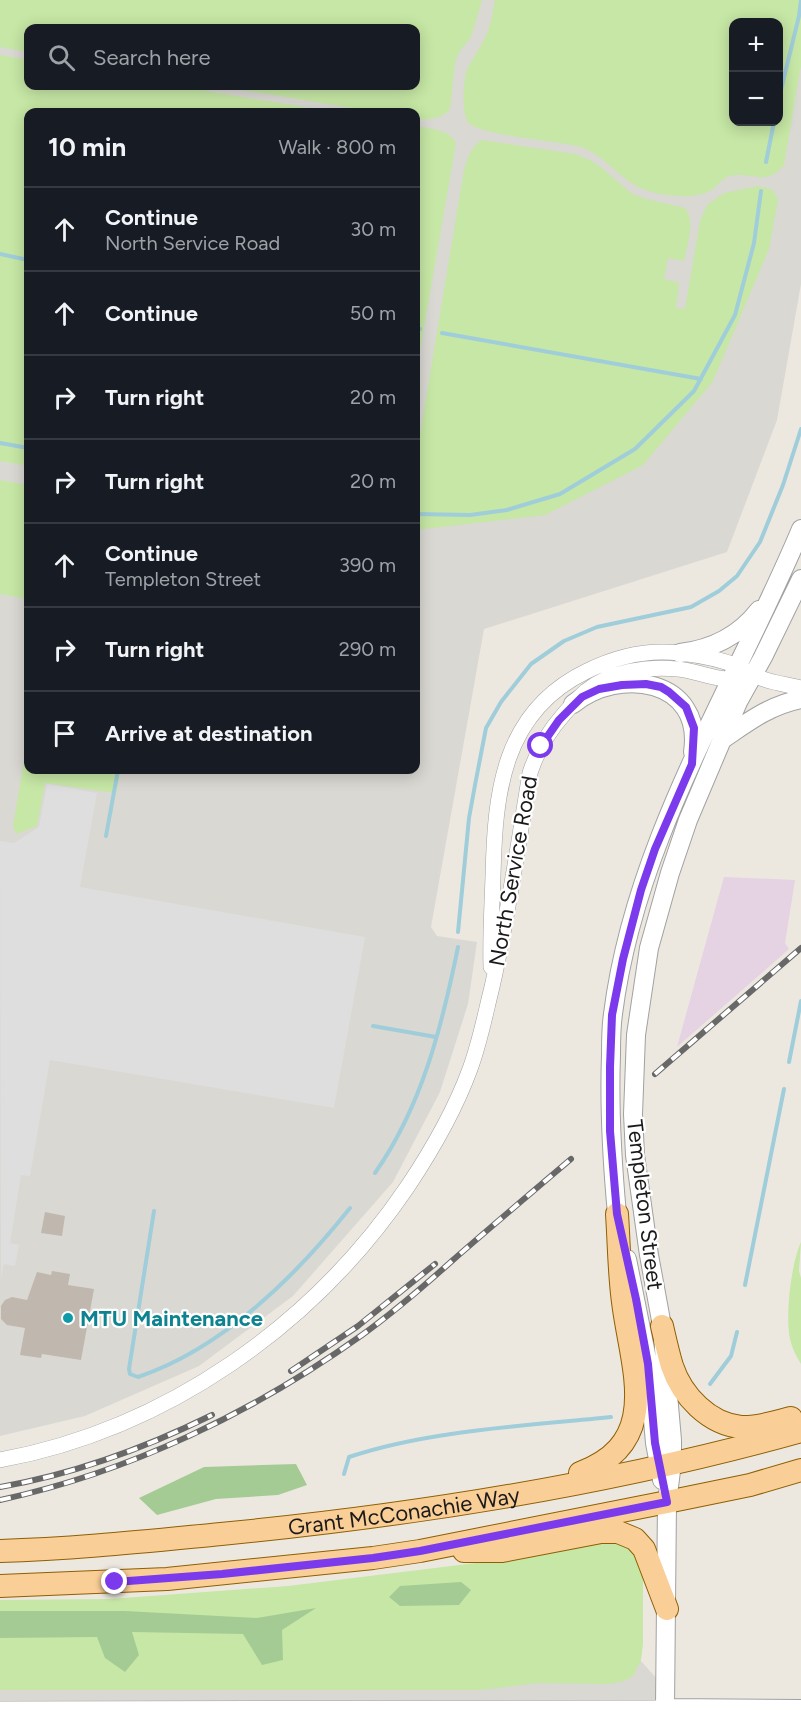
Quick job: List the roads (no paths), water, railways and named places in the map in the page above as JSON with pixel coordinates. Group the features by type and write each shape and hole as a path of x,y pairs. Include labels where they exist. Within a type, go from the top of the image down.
{"main road":[{"path":"415,1511 483,1493 581,1473 604,1462 629,1434 635,1417 637,1395 623,1301 617,1214"},
{"path":"662,1326 678,1380 694,1403 715,1419 743,1427 772,1423 801,1415"},
{"name":"Grant McConachie Way","path":"0,1551 104,1545 295,1527 415,1511 521,1494 665,1464 801,1431"},
{"name":"Grant McConachie Way","path":"0,1586 104,1583 222,1574 324,1564 420,1551 750,1485 801,1470"},
{"path":"750,1485 801,1475"},
{"path":"420,1551 502,1551 601,1532 618,1532 635,1539 644,1549 667,1610"}],"street":[{"name":"Templeton Street","path":"665,1464 672,1440 662,1326 635,1155 633,1114 636,1035 649,948 688,820 738,702 740,674 801,529"},
{"path":"680,653 704,649 732,636 753,619 781,576"},
{"name":"Templeton Street","path":"665,1709 667,1502 665,1464 636,1299 617,1214 610,1131 612,1015 623,959 641,890 655,849 692,764 740,674 801,579"},
{"name":"North Service Road","path":"491,991 496,814 501,779 519,735 545,700 580,674 603,663 628,656 680,653 740,674"},
{"name":"North Service Road","path":"0,1460 37,1453 84,1438 163,1404 239,1359 306,1306 367,1241 401,1196 433,1146 469,1072 482,1032 502,941 530,773 534,760 548,734 586,691 614,676 650,668 740,674"},
{"path":"740,674 801,688"},
{"path":"573,704 588,693 610,686 633,684 661,687 681,702 692,720 695,735 692,764"},
{"path":"723,740 762,712 785,702 801,699"},
{"path":"0,1709 801,1709"}],"waterway":[{"path":"783,82 801,0"},
{"path":"766,162 773,126"},
{"path":"420,514 470,515 507,510 560,494 635,449 694,391 735,315 754,243 761,191"},
{"path":"0,254 24,259"},
{"path":"442,333 701,379"},
{"path":"458,932 469,818 475,785 486,728 501,702 531,664 564,641 597,627 691,607 719,591 737,576 760,542 783,485 801,429"},
{"path":"0,443 24,447"},
{"path":"106,836 117,774"},
{"path":"375,1173 406,1121 418,1093 437,1036 458,947"},
{"path":"789,1062 801,1001"},
{"path":"373,1026 436,1037"},
{"path":"745,1285 784,1089"},
{"path":"154,1211 129,1369 130,1374 138,1377 200,1348 256,1308 306,1259 350,1208"},
{"path":"710,1384 731,1356 737,1332"},
{"path":"344,1474 349,1457 412,1441 479,1430 611,1417"}],"railway":[{"path":"655,1074 801,948"},
{"path":"0,1500 48,1488 143,1456 234,1414 278,1389 321,1363 386,1317 571,1159"},
{"path":"291,1371 358,1326 435,1264"},
{"path":"0,1487 55,1475 109,1458 212,1415"}],"place":[{"name":"MTU Maintenance","path":"68,1318"}]}
